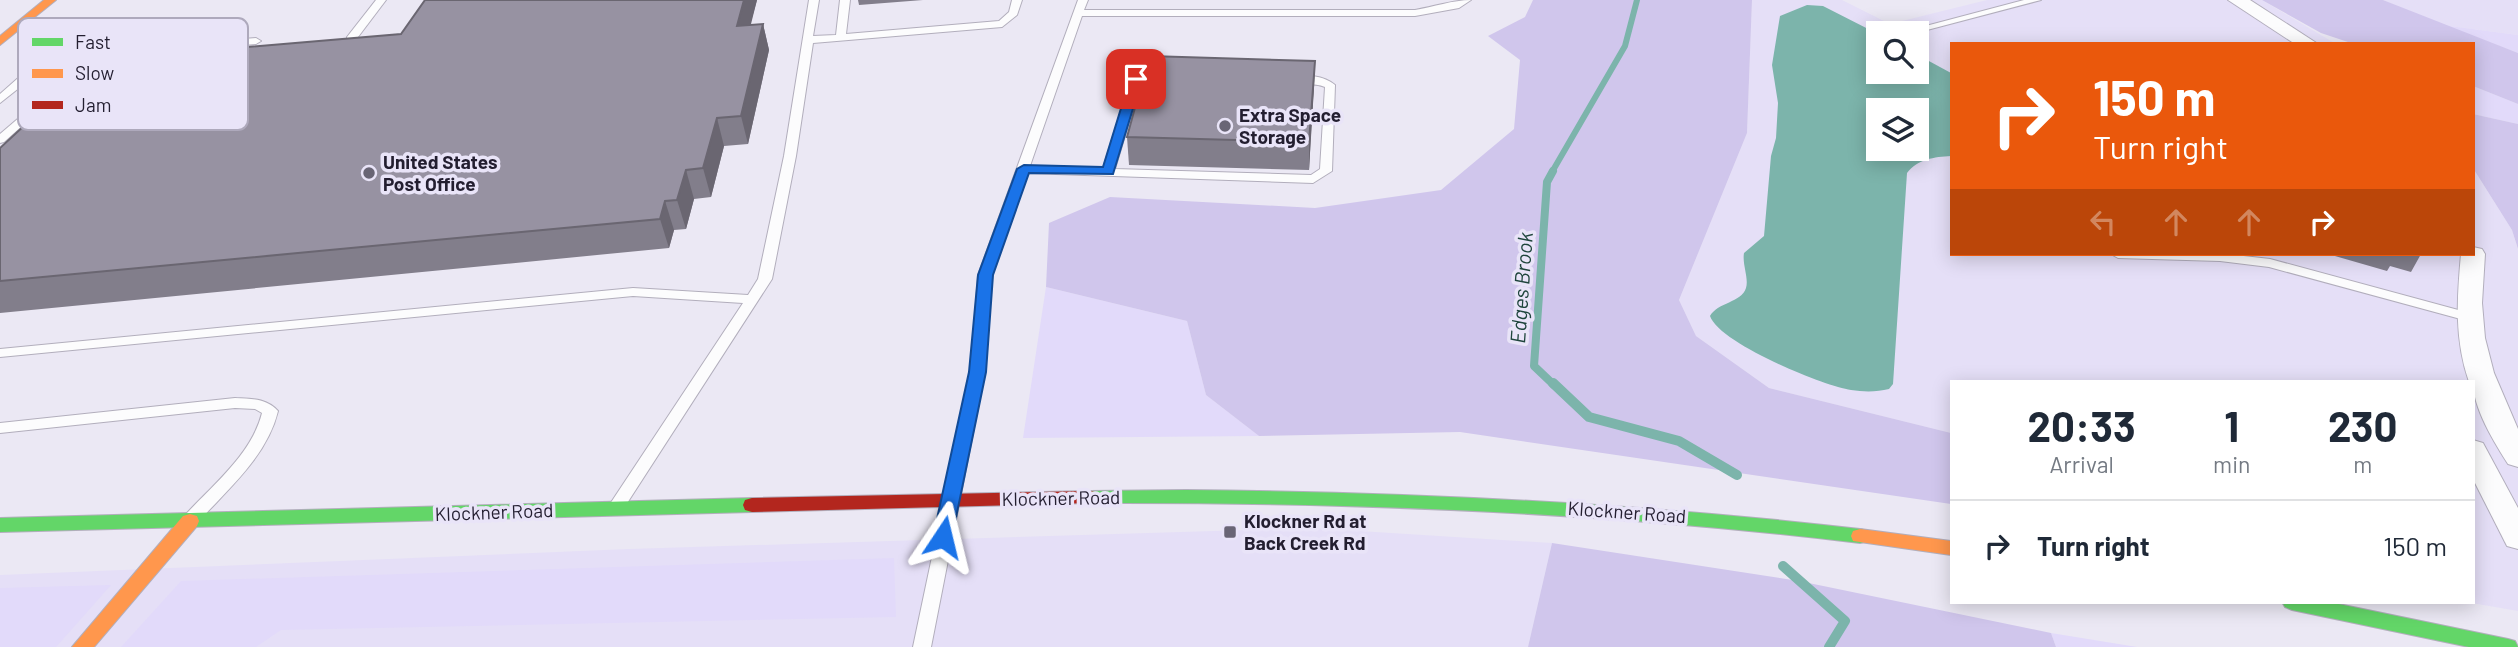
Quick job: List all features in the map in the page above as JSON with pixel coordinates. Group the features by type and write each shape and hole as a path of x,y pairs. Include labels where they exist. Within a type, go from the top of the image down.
{"main road":[{"path":"29,18 51,0"},
{"path":"0,42 18,27"},
{"name":"Klockner Road","path":"0,526 949,500 1237,495 1488,504 1745,521 1950,548"},
{"path":"82,647 190,521"},
{"path":"2302,604 2508,647"}],"street":[{"path":"2237,0 2306,42"},
{"path":"2473,256 2469,317 2475,378 2518,457"},
{"path":"2475,454 2518,538"}],"lane":[{"path":"351,39 381,0"},
{"path":"615,509 765,279 772,256 814,0"},
{"path":"841,37 845,0"},
{"path":"808,40 1002,24 1014,13 1017,0"},
{"path":"1121,13 1124,0"},
{"path":"922,647 949,500 978,372 985,275 1082,7 1121,13 1415,13 1447,8 1466,0"},
{"path":"1929,27 2036,0"},
{"path":"248,42 256,41"},
{"path":"1108,171 1136,79 1170,77"},
{"path":"1024,169 1304,180 1320,176 1326,171 1330,85 1319,80 1286,79"},
{"path":"0,100 18,84"},
{"path":"0,140 18,124"},
{"path":"0,129 13,128"},
{"path":"2186,256 2270,263 2469,317"},
{"path":"0,353 633,292 752,299"},
{"path":"0,428 235,403 258,404 270,411 269,425 255,445 190,521"}],"shaded area":[{"path":"1533,0 1752,0 1747,133 1679,300 1696,336 1769,388 1950,433 1950,504 1460,432 1259,436 1206,395 1187,321 1046,287 1049,223 1110,197 1315,208 1441,190 1514,129 1520,60 1488,36 1525,17"},
{"path":"1752,0 1842,0 1884,21 1866,21 1866,84 1929,84 1929,21 1902,21 1987,0 2262,0 2333,42 1950,42 1950,256 2475,256 2475,171 2512,230 2518,250 2518,611 2475,604 2475,380 1950,380 1950,433 1769,388 1696,336 1679,300 1747,133"},
{"path":"2262,0 2383,0 2518,53 2518,104 2475,87 2475,42 2348,42 2321,33"},
{"path":"2383,0 2518,0 2518,35 2442,25"},
{"path":"1807,5 1823,6 1866,28 1866,84 1929,84 1929,61 1950,72 1950,156 1929,159 1929,98 1866,98 1866,161 1924,161 1907,173 1893,384 1889,389 1851,390 1818,381 1751,350 1717,327 1710,316 1743,293 1747,284 1744,253 1764,236 1778,103 1772,65 1780,16"},
{"path":"2442,25 2518,35 2518,53"},
{"path":"2475,87 2518,104 2518,124 2475,114"},
{"path":"2475,114 2518,124 2518,249 2512,230 2475,171"},
{"path":"1046,287 1187,321 1206,395 1259,436 1023,438"},
{"path":"1312,528 1552,543 1528,647 0,647 0,575 629,549"},
{"path":"1552,543 1799,581 2051,633 2056,647 1528,647"},
{"path":"894,558 896,617 281,630 256,647 121,647 181,581"},
{"path":"111,585 56,647 0,647 0,588"},
{"path":"2051,633 2137,647 2056,647"}],"building":[{"name":"United States Post Office","path":"425,0 744,0 737,26 763,24 741,116 717,118 703,168 686,170 677,200 665,201 660,219 0,281 0,148 19,130 248,130 248,47 401,34"},
{"name":"Extra Space Storage","path":"1149,56 1315,61 1309,142 1127,137"}],"waterway":[{"name":"Edges Brook","path":"1552,172 1625,46 1637,0"},
{"name":"Edges Brook","path":"1553,171 1547,182 1534,366 1554,385"},
{"name":"Edges Brook","path":"1553,383 1589,417 1679,441 1737,475"},
{"name":"Edges Brook","path":"1783,566 1845,621 1829,647"}],"traffic: fast":[{"path":"1090,497 1283,497 1476,503 1669,516 1860,536"},
{"path":"0,525 752,505"},
{"path":"2302,604 2508,647"}],"traffic: slow":[{"path":"29,18 51,0"},
{"path":"0,42 18,27"},
{"path":"82,647 190,521"},
{"path":"1860,536 1950,548"}],"traffic: jam":[{"path":"752,505 1090,497"}],"place":[{"name":"Extra Space Storage","path":"1225,126"},
{"name":"United States Post Office","path":"369,173"},
{"name":"Klockner Rd at Back Creek Rd","path":"1230,532"}],"route":[{"path":"943,537 978,372 985,275 1024,169 1108,171 1136,79"}]}
